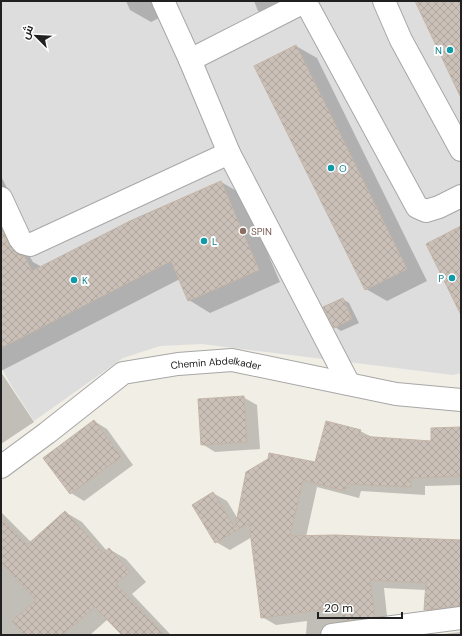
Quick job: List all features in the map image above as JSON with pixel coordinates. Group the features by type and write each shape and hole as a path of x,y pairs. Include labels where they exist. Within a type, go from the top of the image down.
{"street":[{"path":"164,1 229,153 349,384"},
{"path":"190,60 305,1 417,207 426,211 439,207 461,196"},
{"path":"384,1 401,40 461,150"},
{"path":"1,198 20,239 23,243 30,245 229,153"},
{"name":"Chemin Abdelkader","path":"1,467 123,373 178,364 232,360 396,394 461,400"},
{"path":"332,635 461,618"}],"shaded area":[{"path":"1,1 461,1 461,373 453,375 202,344 160,346 123,358 34,421 1,367"}],"building":[{"name":"N","path":"415,1 461,1 461,98"},
{"name":"O","path":"296,45 407,269 365,290 254,66"},
{"path":"221,181 259,270 188,301 171,261 1,348 1,228 10,246 19,255 25,257 32,271 130,221"},
{"name":"P","path":"461,226 461,315 426,244"},
{"path":"343,298 352,319 334,328 323,307"},
{"path":"244,396 247,442 201,445 198,399"},
{"path":"94,420 121,457 70,494 43,458"},
{"path":"326,421 361,430 359,436 431,441 431,428 461,427 461,476 411,478 411,487 347,484 345,491 303,480 290,536 335,535 461,540 461,606 424,610 426,583 370,580 375,617 343,621 342,607 261,618 249,523 215,543 192,505 213,492 235,528 246,472 268,459 269,453 315,462"},
{"path":"65,511 103,553 109,548 130,572 116,584 164,635 122,635 95,607 62,635 24,635 12,621 36,600 1,562 1,518 27,545"}],"place":[{"name":"N","path":"450,50"},
{"name":"O","path":"331,168"},
{"name":"SPIN","path":"243,231"},
{"name":"L","path":"204,241"},
{"name":"P","path":"452,278"},
{"name":"K","path":"74,280"}]}
